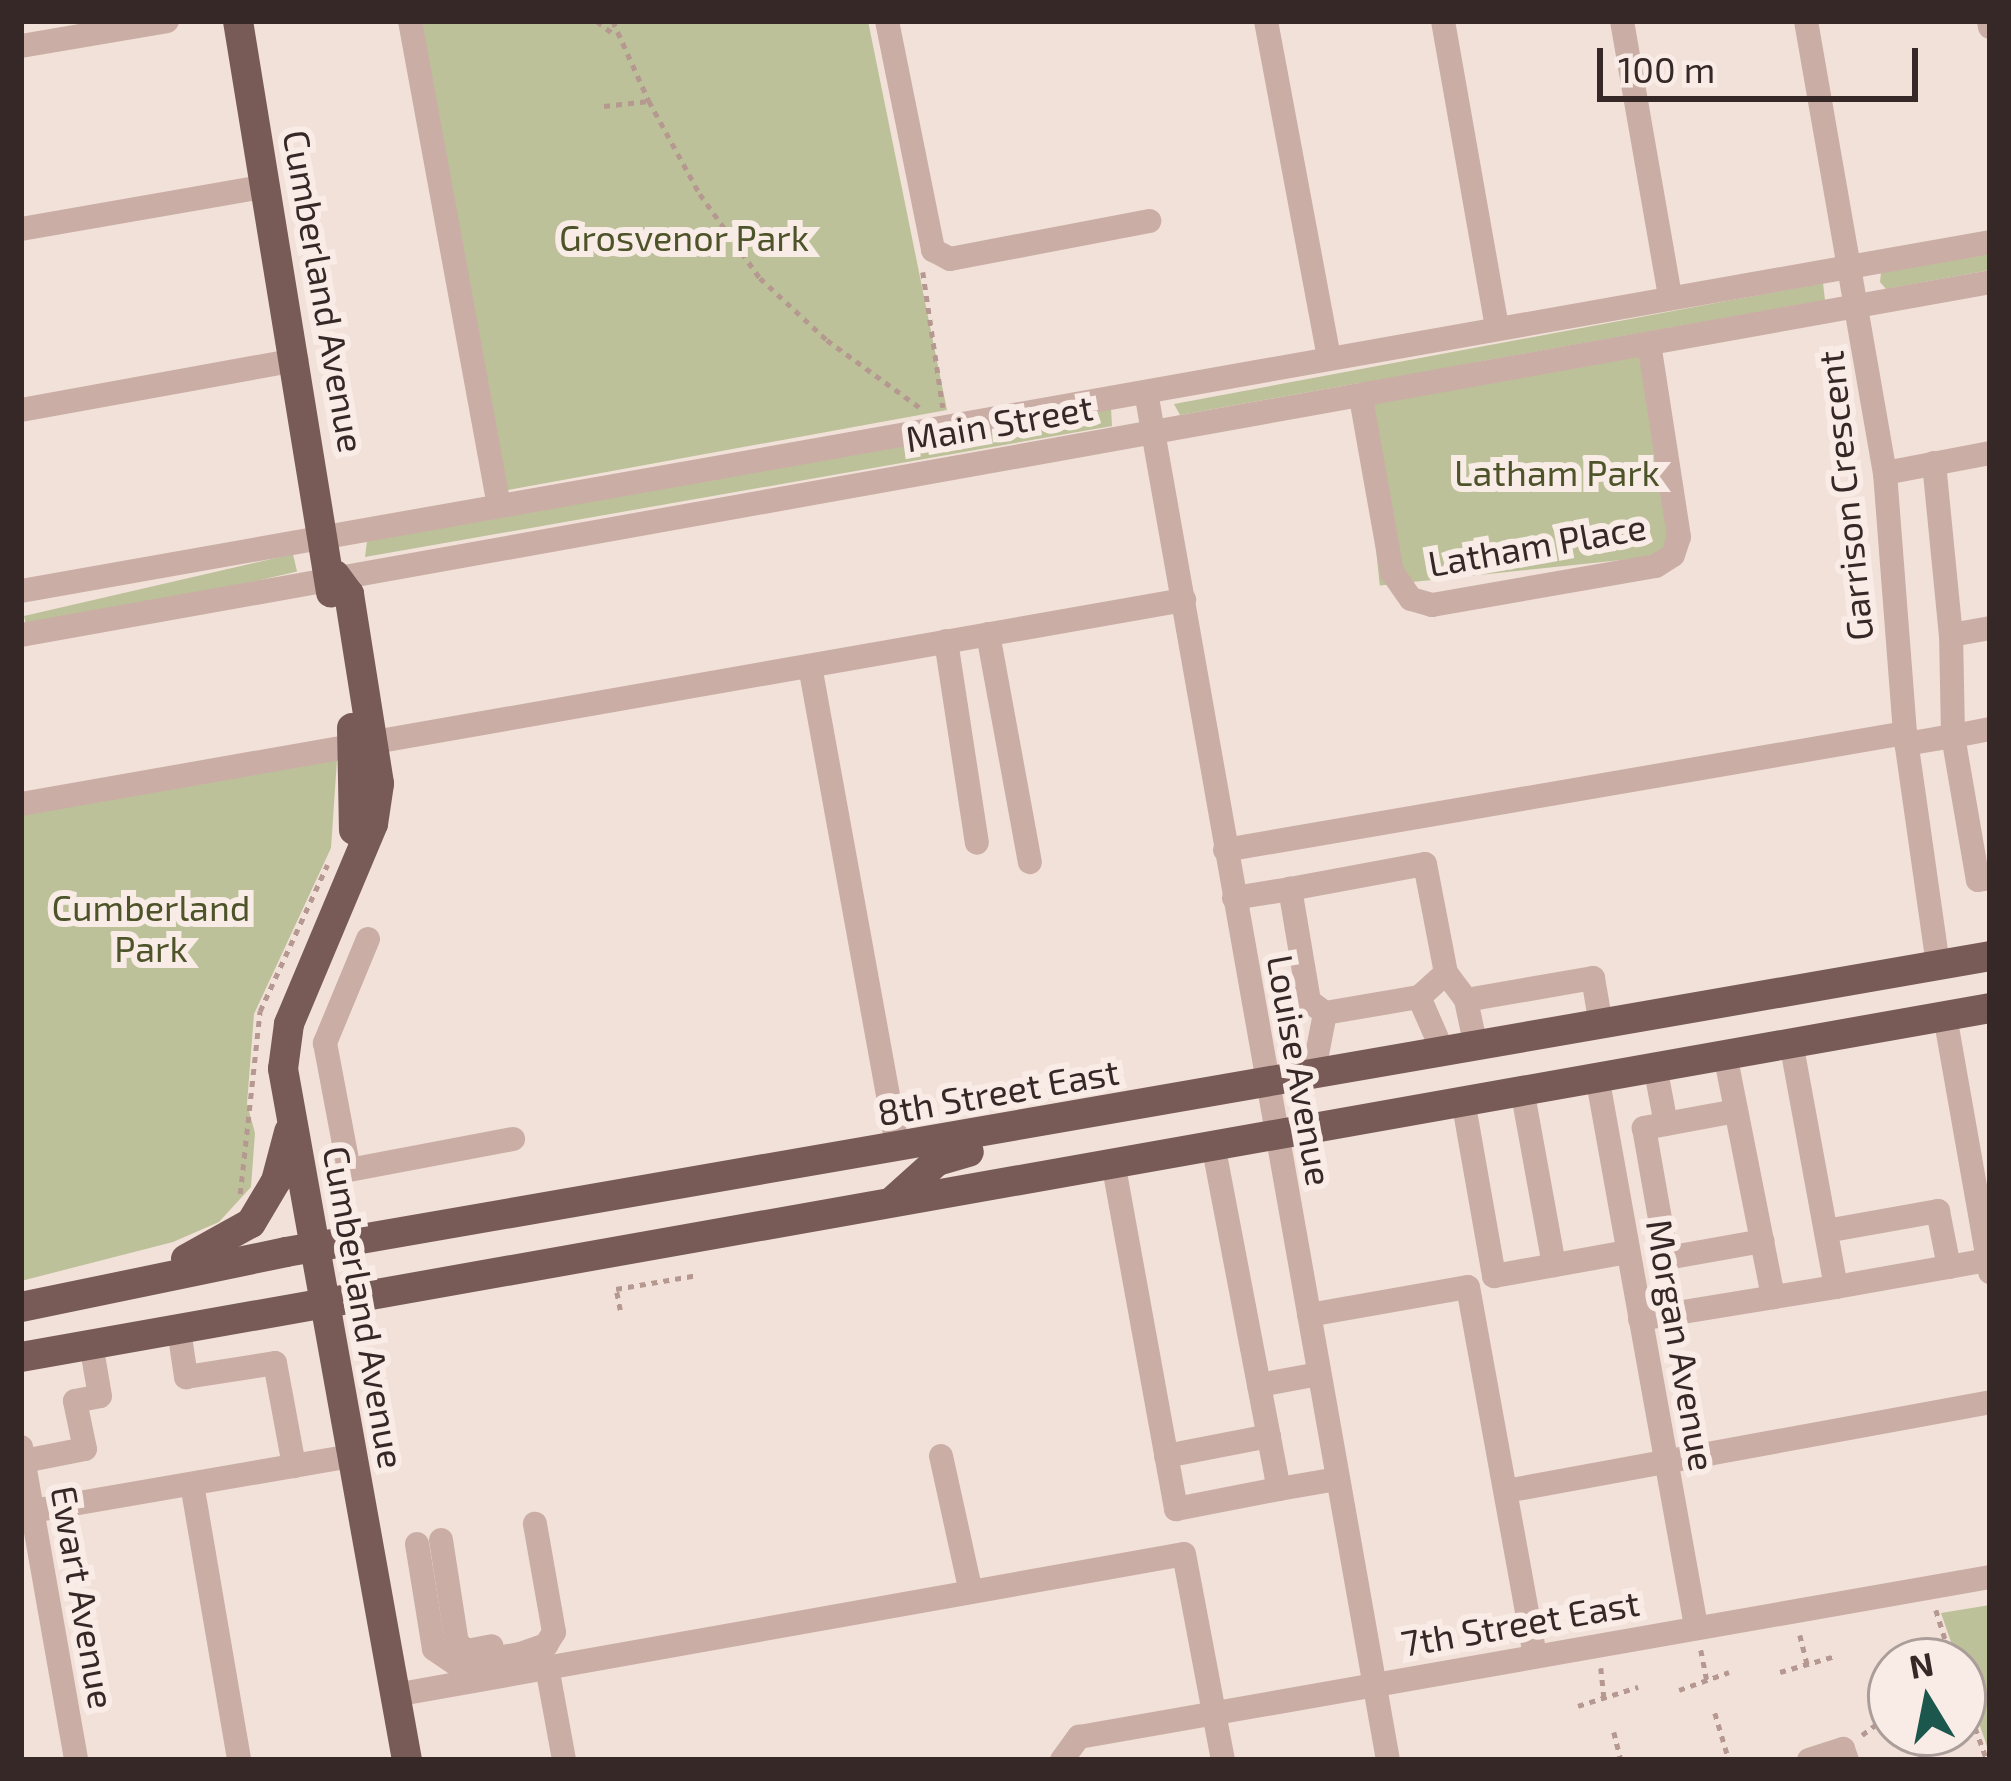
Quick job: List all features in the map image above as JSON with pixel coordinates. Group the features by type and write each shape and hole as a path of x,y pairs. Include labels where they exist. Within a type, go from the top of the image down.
{"main road":[{"name":"Cumberland Avenue","path":"238,21 328,537 334,575 330,598 364,744 351,878 289,1024 283,1069 407,1760"},
{"name":"8th Street East","path":"21,1307 314,1247 1990,956"},
{"path":"1945,1016 1946,991 1990,971"},
{"path":"21,1357 895,1198 1990,1008"},
{"path":"895,1198 937,1161 1034,1137 1077,1117"},
{"path":"131,1281 214,1249 251,1223 276,1181 292,1120"}],"street":[{"path":"21,46 167,21"},
{"path":"410,21 499,506"},
{"path":"887,21 933,250 950,260 1149,221"},
{"path":"1267,21 1329,357"},
{"path":"1443,21 1497,327"},
{"path":"1622,21 1670,295"},
{"name":"Garrison Crescent","path":"1806,21 1885,472 1905,739 1937,966"},
{"path":"21,229 267,186"},
{"name":"Main Street","path":"21,591 1670,295 1990,242"},
{"name":"Main Street","path":"21,635 334,575 1361,398 1990,282"},
{"name":"Latham Place","path":"1361,398 1392,572 1411,599 1432,604 1656,566 1673,555 1679,537 1648,344"},
{"path":"21,410 297,360"},
{"name":"Louise Avenue","path":"1146,392 1388,1760"},
{"path":"1885,472 1990,453"},
{"path":"1934,463 1951,634 1953,736 1978,880 1990,878"},
{"path":"21,804 1184,600"},
{"path":"1951,634 1990,628"},
{"path":"988,634 1030,862"},
{"path":"946,641 976,843"},
{"path":"810,666 898,1148"},
{"path":"1225,850 1990,729"},
{"path":"1234,898 1425,864 1446,973 1466,1000 1476,1047"},
{"path":"1290,889 1309,1001 1325,1013 1419,997 1446,973"},
{"path":"368,939 325,1042 350,1170 513,1139"},
{"path":"1466,1000 1593,978 1601,1025"},
{"path":"1419,997 1444,1052"},
{"path":"1313,1076 1325,1013"},
{"path":"1640,1319 1949,1267 1988,1253 1980,1157 1945,1016"},
{"path":"1791,1042 1836,1287"},
{"path":"1725,1054 1773,1297"},
{"path":"1655,1066 1666,1124"},
{"name":"Morgan Avenue","path":"1598,1076 1698,1638"},
{"path":"1522,1090 1554,1265"},
{"path":"1463,1100 1494,1276 1628,1252"},
{"path":"1736,1111 1644,1128 1667,1258 1762,1241"},
{"path":"1213,1144 1279,1489"},
{"path":"1113,1162 1176,1509 1337,1479"},
{"path":"1616,1183 1653,1177"},
{"path":"1826,1231 1938,1211 1949,1267"},
{"path":"1309,1316 1468,1287 1535,1656"},
{"path":"178,1330 186,1377 274,1363 295,1466"},
{"path":"22,1454 85,1449 75,1401 100,1396 91,1344"},
{"path":"1259,1385 1319,1374"},
{"path":"1506,1491 1990,1402"},
{"path":"1166,1456 1269,1436"},
{"name":"Ewart Avenue","path":"22,1454 27,1512 76,1760"},
{"path":"27,1512 351,1456"},
{"path":"941,1456 971,1592"},
{"path":"192,1484 239,1760"},
{"path":"535,1524 554,1632 539,1658"},
{"path":"429,1542 457,1643 467,1651 517,1642 539,1658 564,1760"},
{"path":"395,1694 539,1658 971,1592 1184,1554 1223,1760"},
{"name":"7th Street East","path":"1064,1754 1078,1737 1535,1656 1698,1638 1990,1577"},
{"path":"1809,1760 1845,1755"}],"path":[{"path":"597,21 618,38"},
{"path":"613,21 649,101 700,194 760,278 827,340 931,416"},
{"path":"604,106 649,101"},
{"path":"922,274 943,413"},
{"path":"620,1310 616,1289 698,1275"},
{"path":"1936,1610 1944,1637"},
{"path":"1800,1634 1807,1664"},
{"path":"1698,1638 1707,1680"},
{"path":"1780,1672 1835,1656"},
{"path":"1600,1668 1604,1698"},
{"path":"1679,1690 1729,1672"},
{"path":"1578,1706 1638,1687"},
{"path":"1715,1713 1729,1760"},
{"path":"1615,1732 1621,1760"}],"green space":[{"name":"Grosvenor Park","path":"416,21 868,21 947,410 502,491"},
{"path":"1990,253 1990,270 1886,289 1880,282 1881,272"},
{"path":"1823,283 1825,300 1180,415 1174,404"},
{"name":"Latham Park","path":"1649,344 1671,555 1380,585 1358,375"},
{"path":"1111,408 1112,426 365,557 367,541"},
{"path":"293,554 297,572 28,634 24,616"},
{"name":"Cumberland Park","path":"337,760 331,848 254,1014 247,1104 255,1133 251,1187 219,1222 173,1242 21,1281 21,815"},
{"path":"1990,1605 1990,1755 1987,1637 1949,1637 1941,1613"}]}
